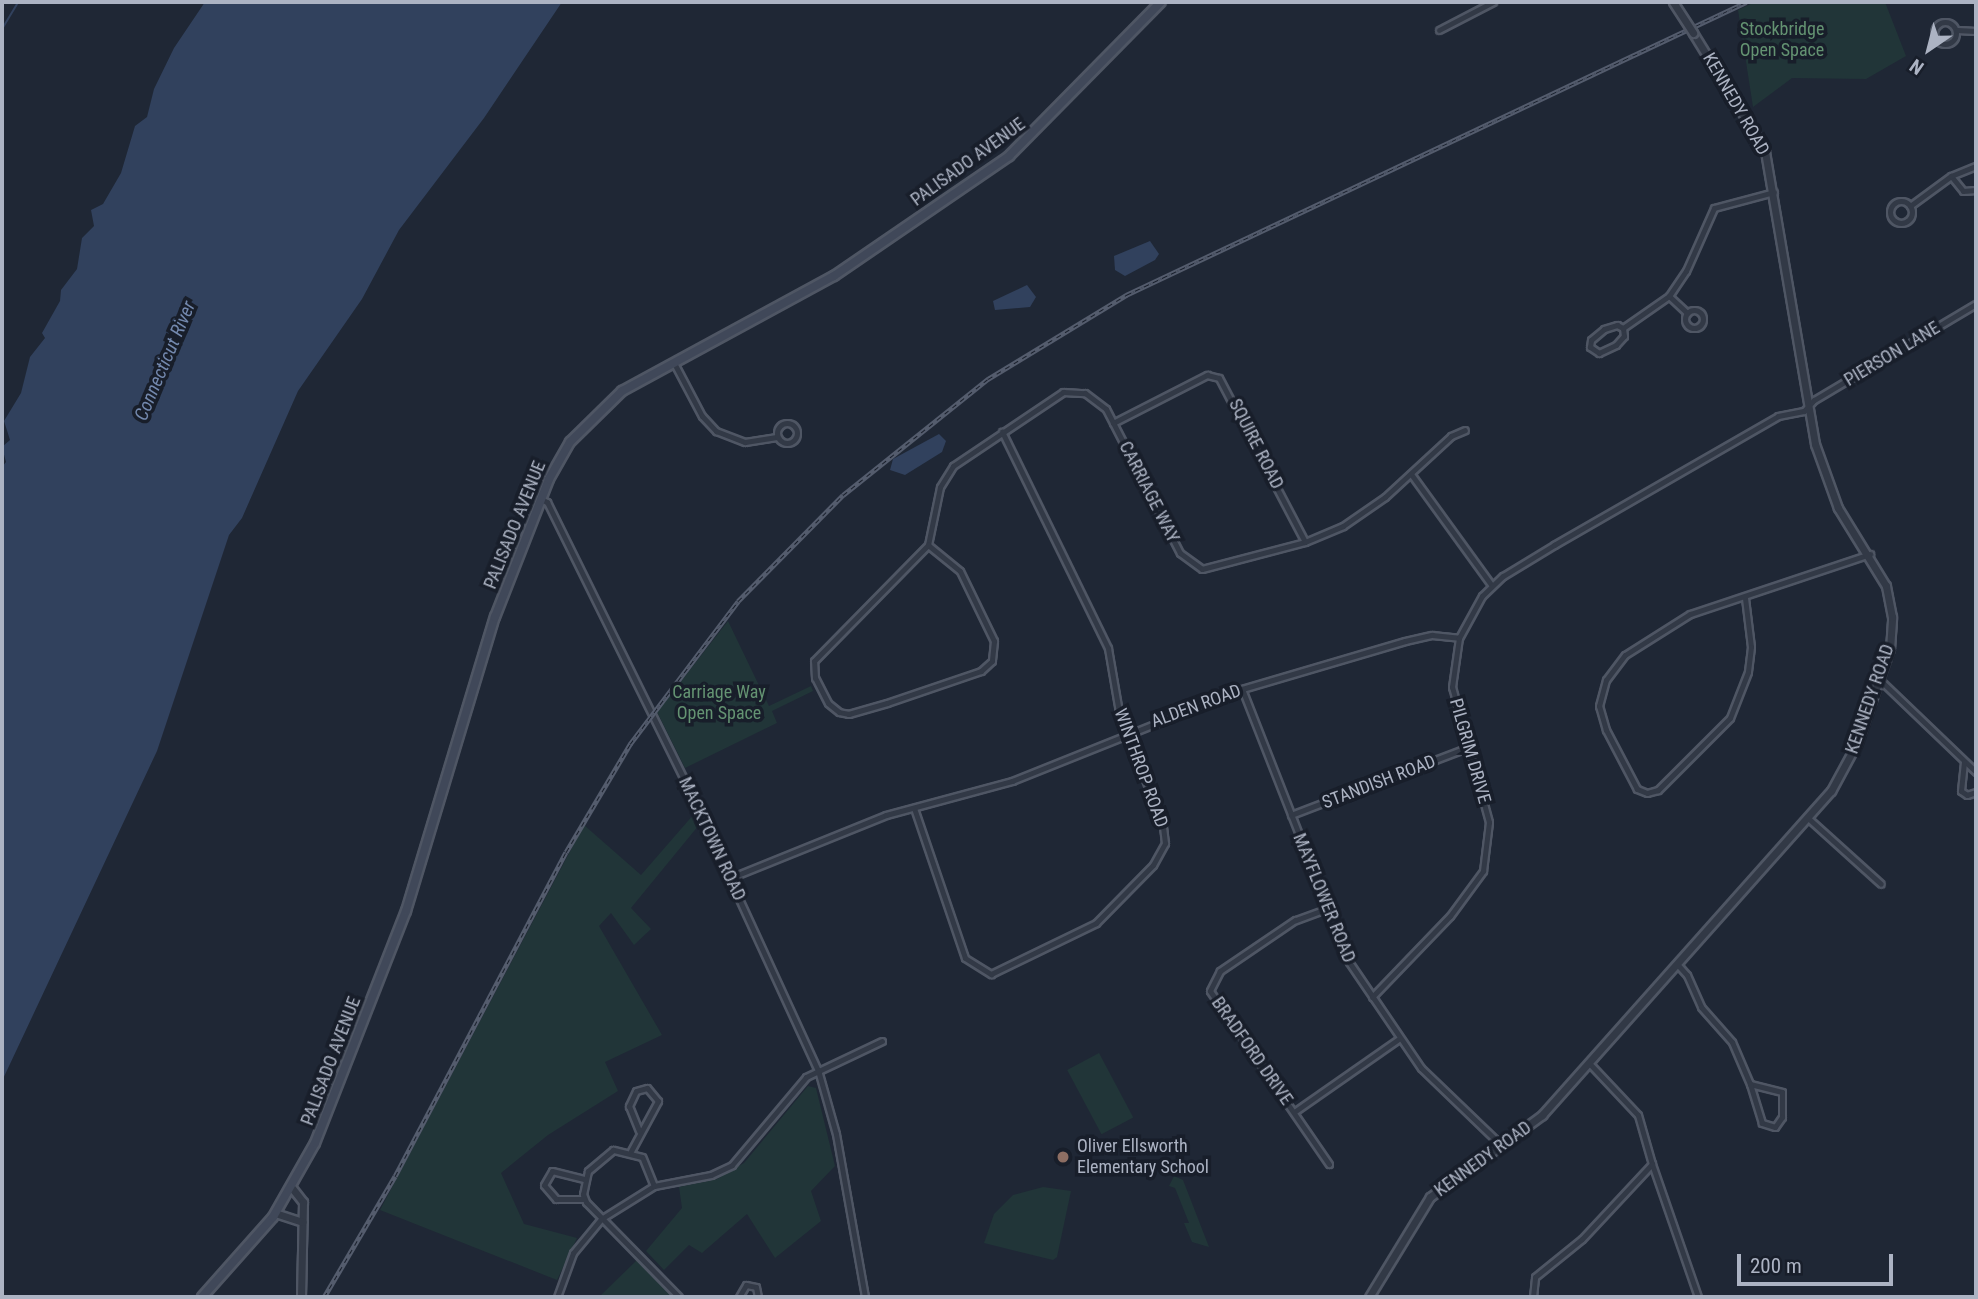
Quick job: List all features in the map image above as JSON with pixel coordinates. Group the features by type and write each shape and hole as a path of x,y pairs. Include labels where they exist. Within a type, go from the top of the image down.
{"main road":[{"name":"PALISADO AVENUE","path":"202,1297 275,1213 292,1188 329,1110 406,911 473,681 541,499 564,451 595,412 622,391 834,276 1009,156 1161,2"}],"street":[{"path":"1439,30 1493,2"},
{"name":"KENNEDY ROAD","path":"1369,1297 1430,1197 1536,1122 1808,818 1847,765 1890,649 1892,617 1887,588 1870,554 1845,519 1825,478 1808,406 1774,192 1762,142 1673,2"},
{"path":"1957,30 1947,44 1933,36 1941,22 1957,30 1976,31"},
{"path":"1910,206 1895,202 1891,218 1906,222 1910,206 1951,176 1976,166"},
{"path":"1951,176 1963,191 1976,190"},
{"path":"1623,328 1668,296 1686,271 1714,208 1774,192"},
{"path":"1668,296 1687,313"},
{"name":"PIERSON LANE","path":"1808,406 1976,304"},
{"path":"1617,325 1623,328 1624,336 1616,345 1599,353 1590,347 1591,340 1604,329 1617,325"},
{"path":"674,363 702,415 720,434 745,442 778,437"},
{"name":"SQUIRE ROAD","path":"1113,423 1207,375 1222,380 1305,542"},
{"name":"CARRIAGE WAY","path":"928,545 960,572 994,641 992,661 981,671 911,695 855,713 839,712 828,703 816,678 814,661 928,545 946,477 953,466 1053,396 1070,391 1091,396 1113,423 1180,553 1194,566 1213,569 1305,542 1354,519 1411,474 1451,436 1465,430"},
{"name":"PILGRIM DRIVE","path":"1372,997 1450,916 1483,871 1489,822 1466,748 1452,687 1460,638 1470,614 1492,586 1762,425 1808,406"},
{"name":"WINTHROP ROAD","path":"914,808 965,958 980,971 1004,970 1097,923 1162,852 1163,826 1116,698 1111,659 1098,624 1002,432"},
{"path":"1411,474 1492,586"},
{"name":"MACKTOWN ROAD","path":"541,499 547,502 730,877 818,1070 836,1134 865,1297"},
{"path":"1745,598 1751,633 1748,672 1730,718 1658,790 1647,793 1637,789 1601,717 1600,698 1605,680 1625,654 1668,625 1870,554"},
{"name":"ALDEN ROAD","path":"730,877 859,825 1012,781 1127,732 1242,689 1405,641 1432,635 1460,638"},
{"path":"1880,680 1976,772"},
{"name":"MAYFLOWER ROAD","path":"1242,689 1349,962 1400,1038 1438,1088 1502,1146"},
{"name":"STANDISH ROAD","path":"1291,815 1466,748"},
{"path":"1964,762 1961,790 1967,795 1976,792"},
{"path":"1808,818 1881,884"},
{"name":"BRADFORD DRIVE","path":"1326,909 1283,927 1220,971 1210,985 1210,991 1329,1164"},
{"path":"1677,964 1687,975 1701,1007 1732,1042 1750,1084 1762,1123 1775,1127 1782,1118 1782,1092 1750,1084"},
{"path":"1294,1112 1400,1038"},
{"path":"557,1297 573,1253 601,1219 654,1186 711,1175 732,1165 818,1070 882,1041"},
{"path":"1589,1063 1638,1115 1698,1297"},
{"path":"631,1151 639,1131 648,1125 658,1101 647,1088 636,1091 628,1107 639,1131"},
{"path":"654,1186 646,1164 631,1151 605,1153 585,1179 584,1199 679,1297"},
{"path":"1533,1297 1535,1277 1582,1239 1652,1164"},
{"path":"584,1199 556,1199 544,1185 552,1171 585,1179"},
{"path":"292,1188 303,1198 301,1297"},
{"path":"275,1213 303,1222"},
{"path":"739,1297 746,1285 756,1287 758,1297"}],"green space":[{"name":"Stockbridge Open Space","path":"1755,2 1885,2 1906,56 1866,79 1792,78 1753,107 1738,10"},
{"name":"Carriage Way Open Space","path":"728,621 769,706 811,686 813,691 772,711 777,723 685,768 657,712"},
{"path":"694,814 699,825 631,908 651,929 634,945 611,913 599,926 662,1035 605,1062 618,1091 548,1135 501,1173 524,1224 577,1238 557,1280 380,1210 584,825 641,875"},
{"path":"1099,1053 1133,1117 1101,1134 1067,1070"},
{"path":"808,1086 816,1088 835,1166 811,1191 821,1221 775,1258 747,1214 702,1253 689,1245 664,1270 646,1251 682,1208 679,1187 717,1179 744,1163"},
{"path":"1174,1176 1183,1180 1209,1247 1192,1242 1184,1223 1189,1223 1175,1188 1169,1186"},
{"path":"1043,1187 1071,1191 1057,1257 1053,1260 984,1243 994,1214 1013,1195"},
{"path":"637,1260 674,1297 599,1297"}],"water":[{"name":"Connecticut River","path":"205,2 562,2 484,118 399,230 362,299 298,391 242,518 229,535 157,751 2,1081 2,467 6,462 2,447 10,440 4,421 21,393 30,357 45,338 42,333 60,301 61,290 77,269 82,238 94,226 91,210 103,204 121,173 135,126 147,117 154,89 174,48"},
{"path":"1150,241 1159,254 1155,260 1125,276 1115,270 1114,256"},
{"path":"1027,285 1036,297 1030,307 995,310 993,301"},
{"path":"939,434 946,441 942,452 905,475 890,470 893,459"}],"waterway":[{"path":"2,29 18,2"}],"railway":[{"path":"324,1297 395,1176 566,852 630,744 738,601 843,495 988,379 1126,295 1746,2"}],"place":[{"name":"Oliver Ellsworth Elementary School","path":"1063,1157"}]}
